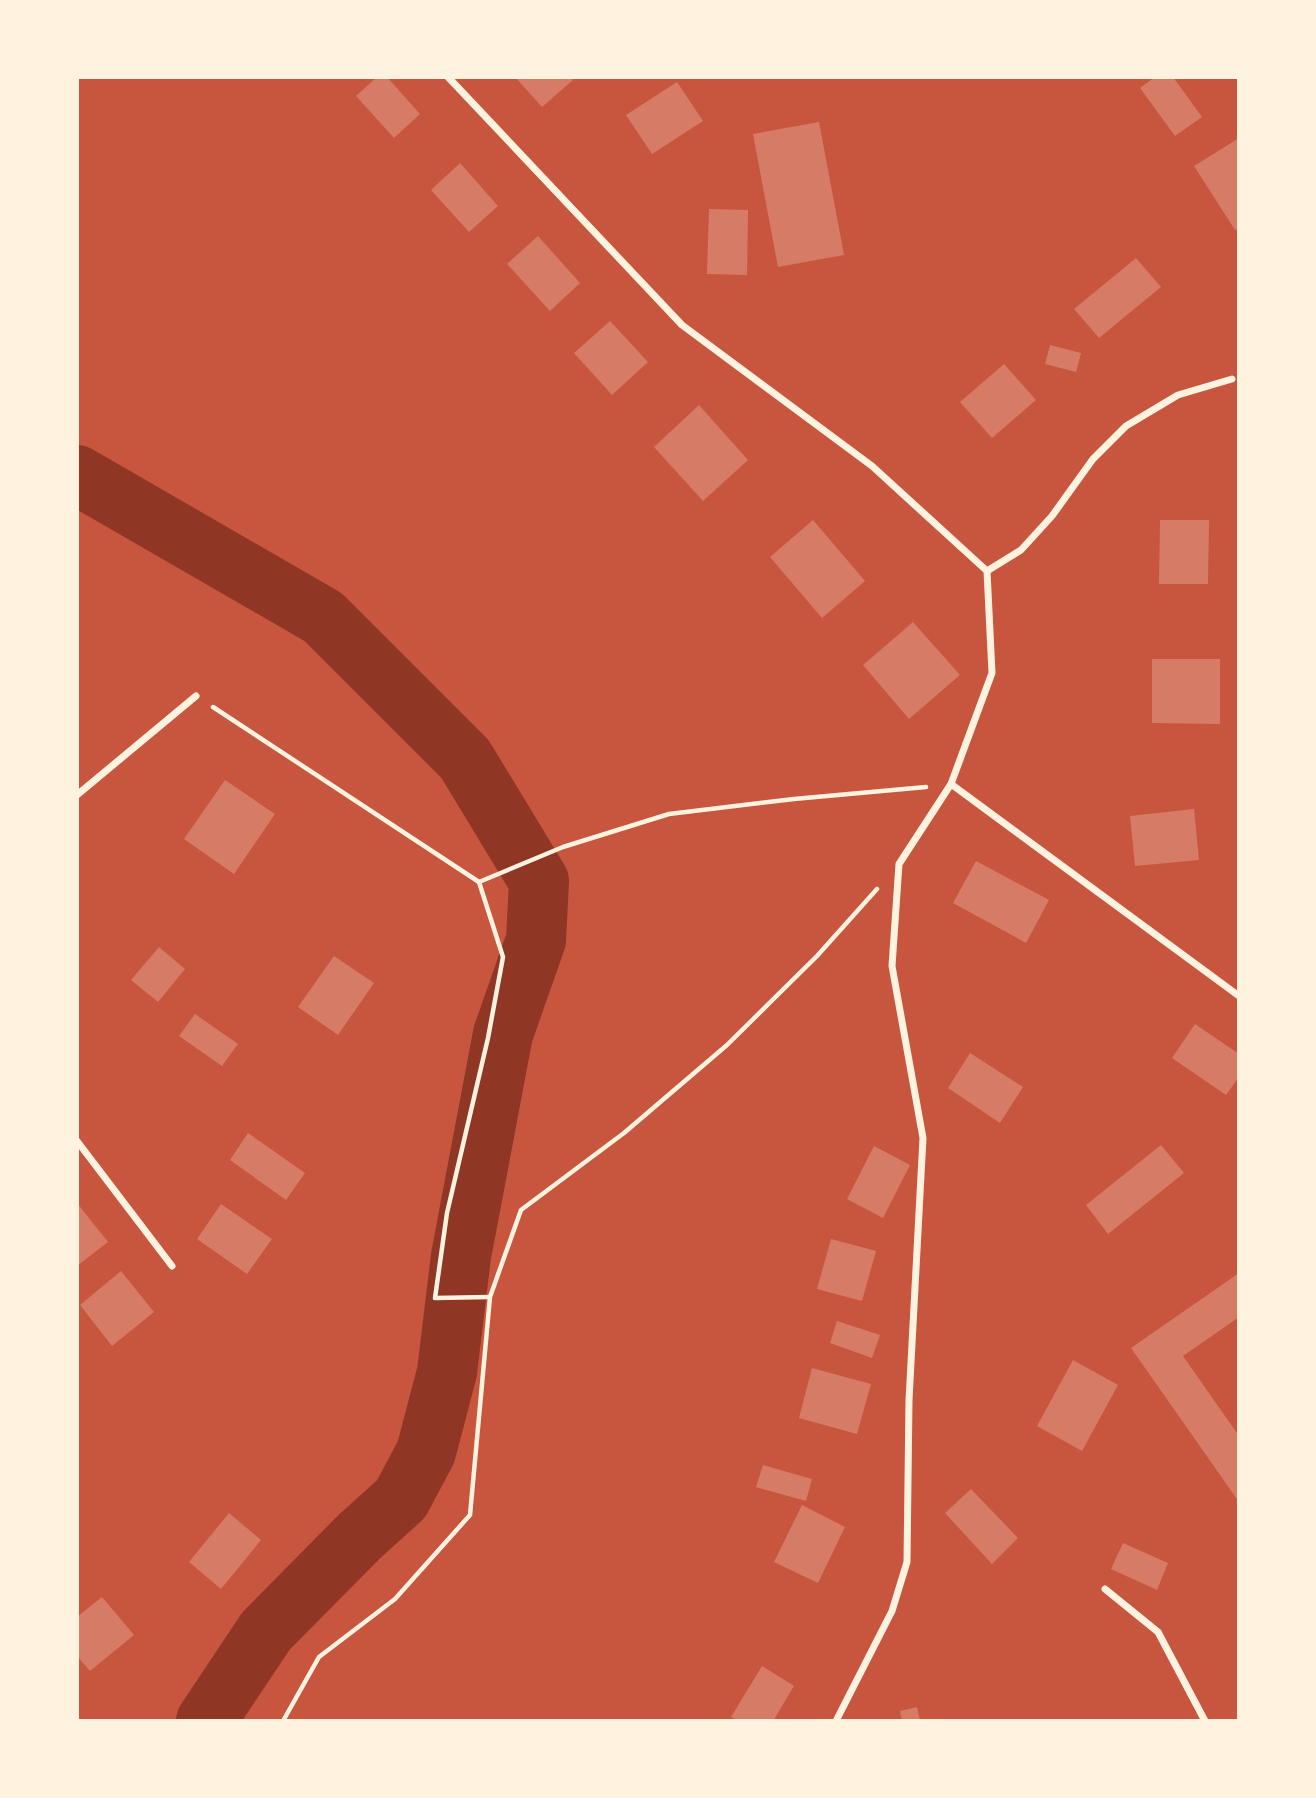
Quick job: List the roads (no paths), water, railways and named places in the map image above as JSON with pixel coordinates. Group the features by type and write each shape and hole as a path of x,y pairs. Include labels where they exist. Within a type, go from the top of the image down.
{"street":[{"path":"448,77 682,324 872,466 987,571 992,673 951,784 900,864 892,966 923,1138 909,1401 907,1562 892,1611 836,1721"},
{"path":"987,571 1021,550 1052,516 1093,459 1126,426 1178,395 1232,379"},
{"path":"77,795 196,696"},
{"path":"951,784 1239,996"},
{"path":"77,1141 172,1266"},
{"path":"1105,1589 1158,1632 1205,1721"}],"waterway":[{"path":"77,475 323,617 465,759 539,881 536,940 503,1034 461,1256 447,1372 426,1452 401,1499 360,1536 266,1631 206,1721"}]}
